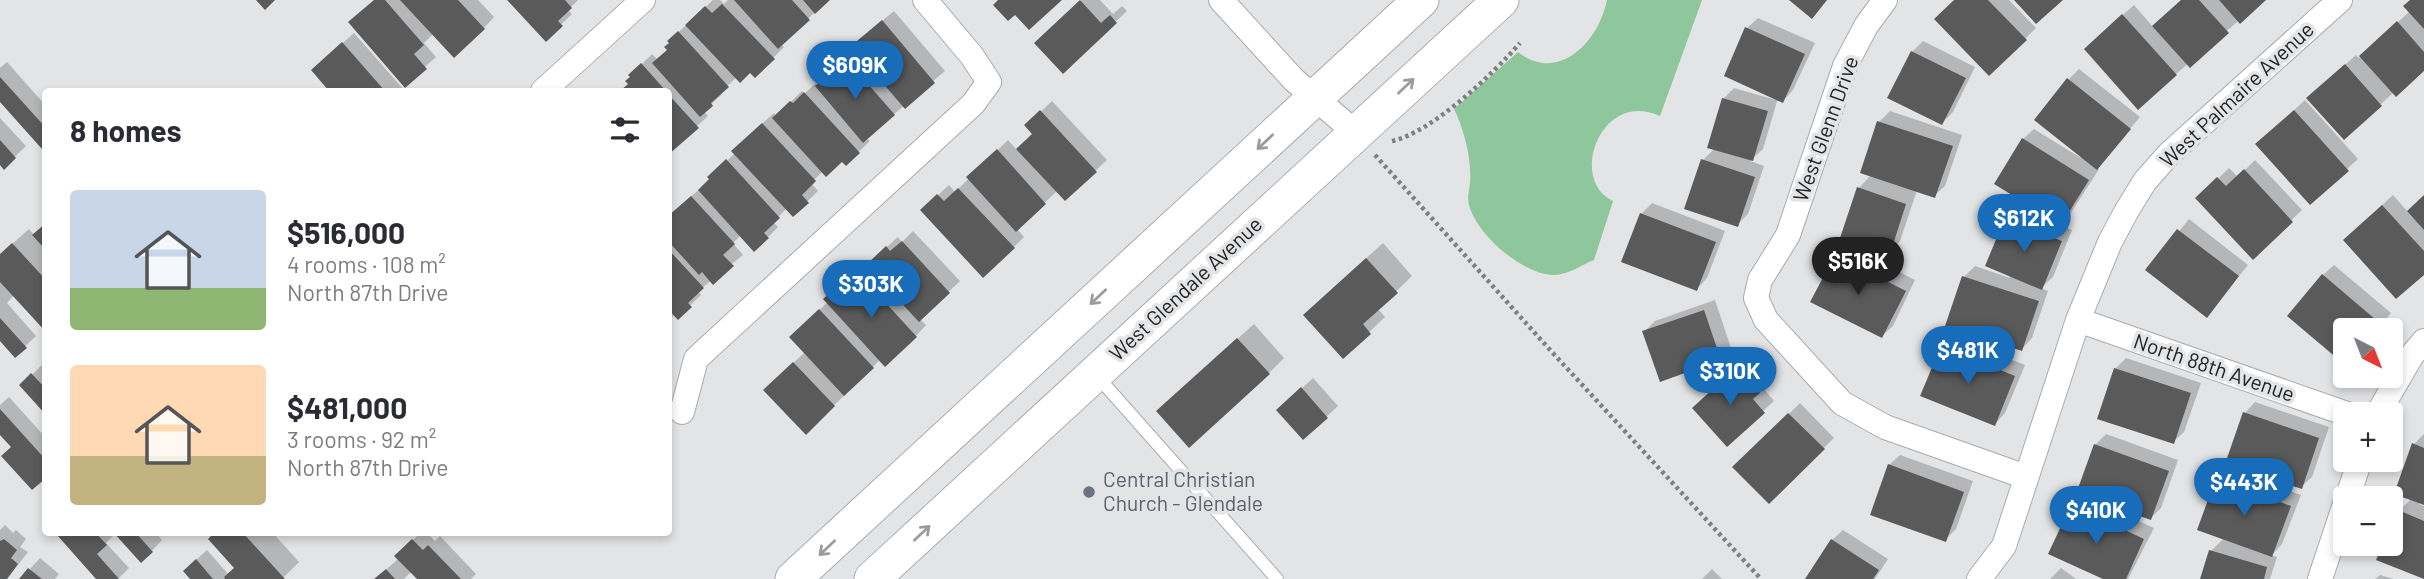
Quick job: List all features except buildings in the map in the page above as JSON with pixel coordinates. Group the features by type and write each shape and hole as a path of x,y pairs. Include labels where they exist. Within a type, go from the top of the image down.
{"main road":[{"path":"793,579 1421,0"},
{"name":"West Glendale Avenue","path":"872,579 1094,373 1373,144 1501,0"}],"street":[{"path":"545,88 643,0"},
{"path":"682,412 696,359 963,114 989,82 972,56 925,0"},
{"path":"1221,0 1294,80 1373,144"},
{"name":"West Glenn Drive","path":"1885,0 1866,26 1845,66 1788,236 1760,280 1756,298 1766,320 1842,403 1885,427 2026,477"},
{"name":"West Palmaire Avenue","path":"1979,579 2004,546 2078,320 2110,242 2126,212 2146,181 2194,131 2340,0"},
{"name":"North 88th Avenue","path":"2078,320 2333,409"},
{"path":"2385,402 2412,355 2424,341"},
{"path":"2319,579 2333,539"}],"lane":[{"path":"1094,373 1277,579"}],"path":[{"path":"1373,144 1404,139 1443,113 1494,71 1520,43"},
{"path":"1373,144 1550,351 1761,579"}],"green space":[{"path":"1607,0 1702,0 1660,116 1639,111 1621,115 1607,126 1597,141 1592,158 1593,175 1600,190 1613,201 1594,260 1564,273 1541,273 1502,251 1474,217 1468,199 1468,155 1454,109 1518,52 1533,61 1548,63 1575,53 1595,30"}],"place":[{"name":"Central Christian Church - Glendale","path":"1089,492"}]}
